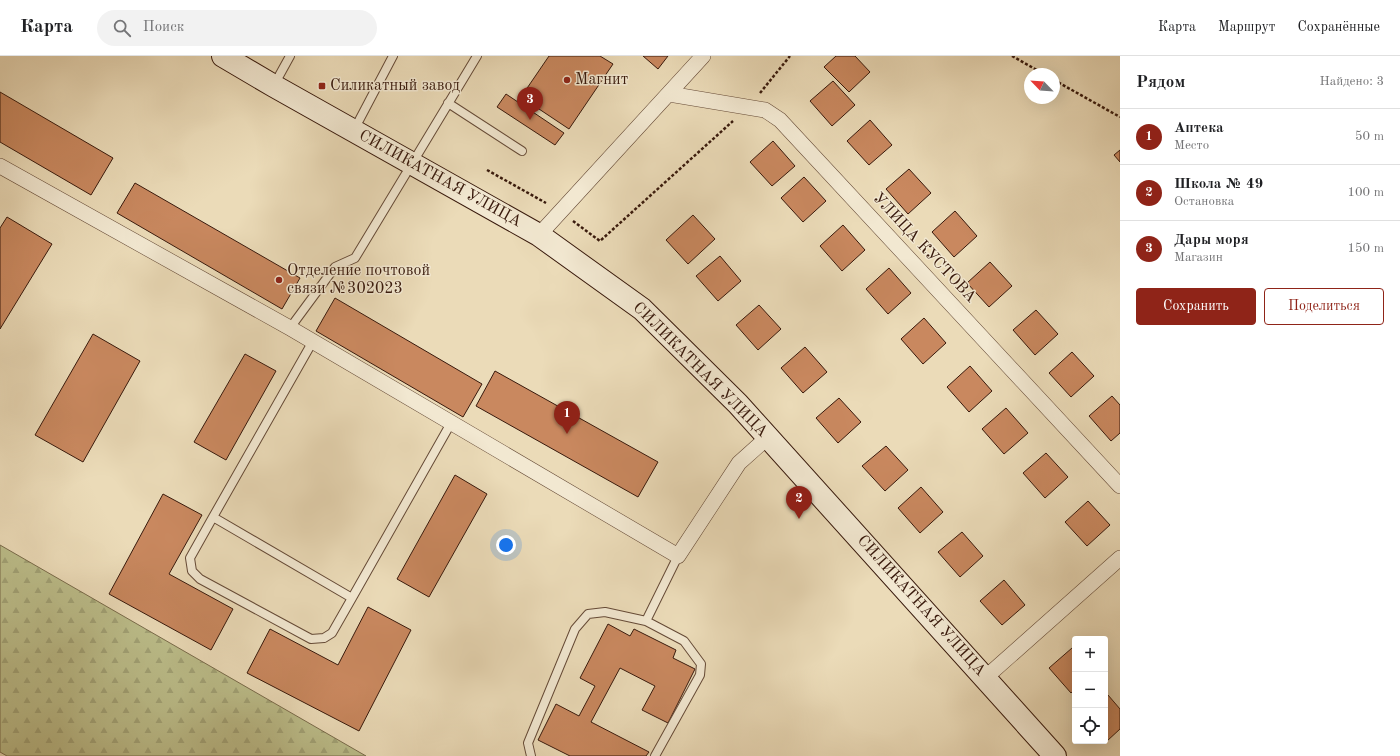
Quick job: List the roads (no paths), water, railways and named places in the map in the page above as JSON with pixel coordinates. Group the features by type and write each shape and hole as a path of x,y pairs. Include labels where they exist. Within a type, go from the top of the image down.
{"street":[{"name":"СИЛИКАТНАЯ УЛИЦА","path":"223,56 539,235 642,310 738,404 1055,756"},
{"path":"539,235 703,56"},
{"name":"УЛИЦА КУСТОВА","path":"669,94 765,110 780,120 1120,486"},
{"path":"0,166 290,328 678,556 739,462 768,437"},
{"path":"985,678 1120,558"}],"lane":[{"path":"274,86 290,56"},
{"path":"354,131 393,56"},
{"path":"290,328 335,267 355,258 478,56"},
{"path":"448,103 522,151"},
{"path":"313,342 190,558 192,571 200,579 311,639 324,638 332,633 451,423"},
{"path":"213,517 352,598"},
{"path":"646,621 678,556"},
{"path":"531,756 528,743 575,629 588,614 605,612 646,621 684,640 701,664 700,675 655,756"}],"place":[{"name":"Магнит","path":"567,80"},
{"name":"Силикатный завод","path":"322,86"},
{"name":"Дары моря","path":"530,120"},
{"name":"Отделение почтовой связи №302023","path":"279,280"},
{"name":"Аптека","path":"567,434"},
{"name":"Школа № 49","path":"799,519"}]}
